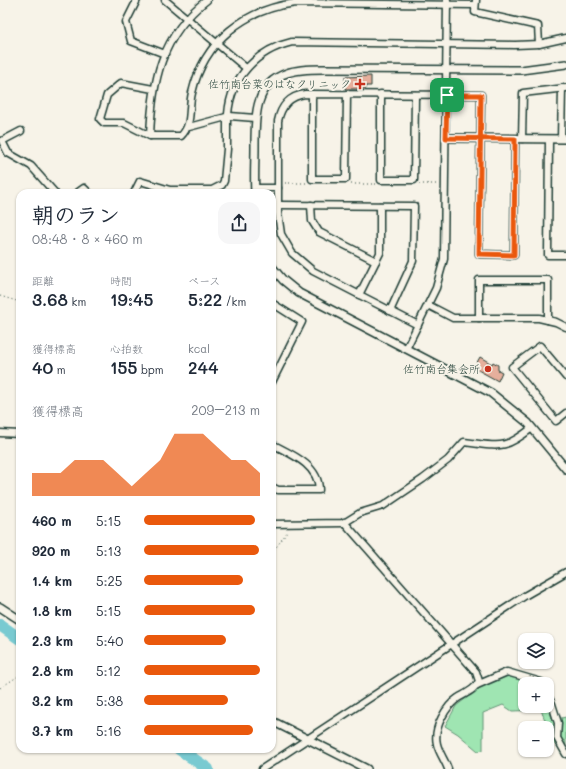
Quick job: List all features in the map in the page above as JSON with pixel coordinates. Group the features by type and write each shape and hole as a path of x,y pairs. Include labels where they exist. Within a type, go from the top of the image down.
{"street":[{"path":"137,0 126,22 131,41 165,54"},
{"path":"165,0 246,68"},
{"path":"150,136 153,89 159,68 165,54 187,18 207,0"},
{"path":"189,127 191,94 196,78 208,54 216,43 246,18 283,5 296,3 475,3 475,12 538,26 539,44"},
{"path":"406,349 438,283 444,259 447,3"},
{"path":"214,189 222,185 224,181 228,114 230,98 234,88 246,68 263,53 282,44 292,42 515,45 539,44 566,38"},
{"path":"254,189 255,118 258,103 265,90 271,83 287,73 324,69 521,70 566,64"},
{"path":"153,89 121,83 107,96 100,119 104,123 124,123 150,136 181,136 189,127 228,116 255,118"},
{"path":"418,325 312,271 292,253 282,234 278,205 278,121 285,104 292,98 300,95 481,95 480,138 479,254 514,255 518,139 523,93 564,88 564,139 518,139 480,138 446,138"},
{"path":"312,94 312,179 346,179 347,94"},
{"path":"381,94 381,180 414,180 415,95"},
{"path":"21,131 2,141 8,153 31,166 51,189"},
{"path":"549,139 548,255 566,255"},
{"path":"136,189 140,181 167,189"},
{"path":"259,189 279,185"},
{"path":"278,205 414,206 413,261 390,311"},
{"path":"311,205 312,221 319,232 376,261"},
{"path":"359,295 380,253 380,206"},
{"path":"276,274 299,293 491,393 515,411 532,428 565,467"},
{"path":"479,318 479,280 548,280 548,320"},
{"path":"428,305 453,318 548,320 566,327"},
{"path":"276,308 302,322 276,374"},
{"path":"566,378 540,346 512,367 556,421 566,413"},
{"path":"276,524 344,522 360,513 382,506 423,479 448,460 464,442 500,446 515,442 532,428"},
{"path":"0,433 16,434"},
{"path":"276,446 304,461 319,484 319,490 276,489"},
{"path":"344,522 476,672 479,681 477,685"},
{"path":"262,769 526,595 566,572"},
{"path":"0,607 16,617"},
{"path":"448,769 436,741 443,714 456,699 477,685 507,672 524,677"},
{"path":"554,710 558,723 557,738 566,754"},
{"path":"276,723 368,769"}],"path":[{"path":"279,185 312,183"},
{"path":"344,184 376,184"},
{"path":"415,184 439,184"},
{"path":"0,296 16,301"},
{"path":"276,548 288,531"},
{"path":"0,688 16,678"}],"green space":[{"path":"504,676 518,678 518,711 512,711 503,705 483,713 483,750 478,751 458,734 445,726 456,706 482,686"},
{"path":"542,713 550,713 552,720 566,717 566,750 561,749 554,744 554,721 545,721"}],"building":[{"name":"佐竹南台菜のはなクリニック","path":"371,76 371,86 366,86 366,89 345,89 345,77"},
{"name":"佐竹南台集会所","path":"480,357 492,364 493,362 498,365 498,370 502,372 498,381 476,369 477,367 475,366"}],"waterway":[{"path":"0,625 16,636"},
{"path":"185,753 208,769"}],"place":[{"name":"佐竹南台菜のはなクリニック","path":"360,84"},
{"name":"佐竹南台集会所","path":"488,369"}],"route":[{"path":"447,95 446,138 480,138 515,139 514,255 479,254 480,138 481,95 447,95"}]}
